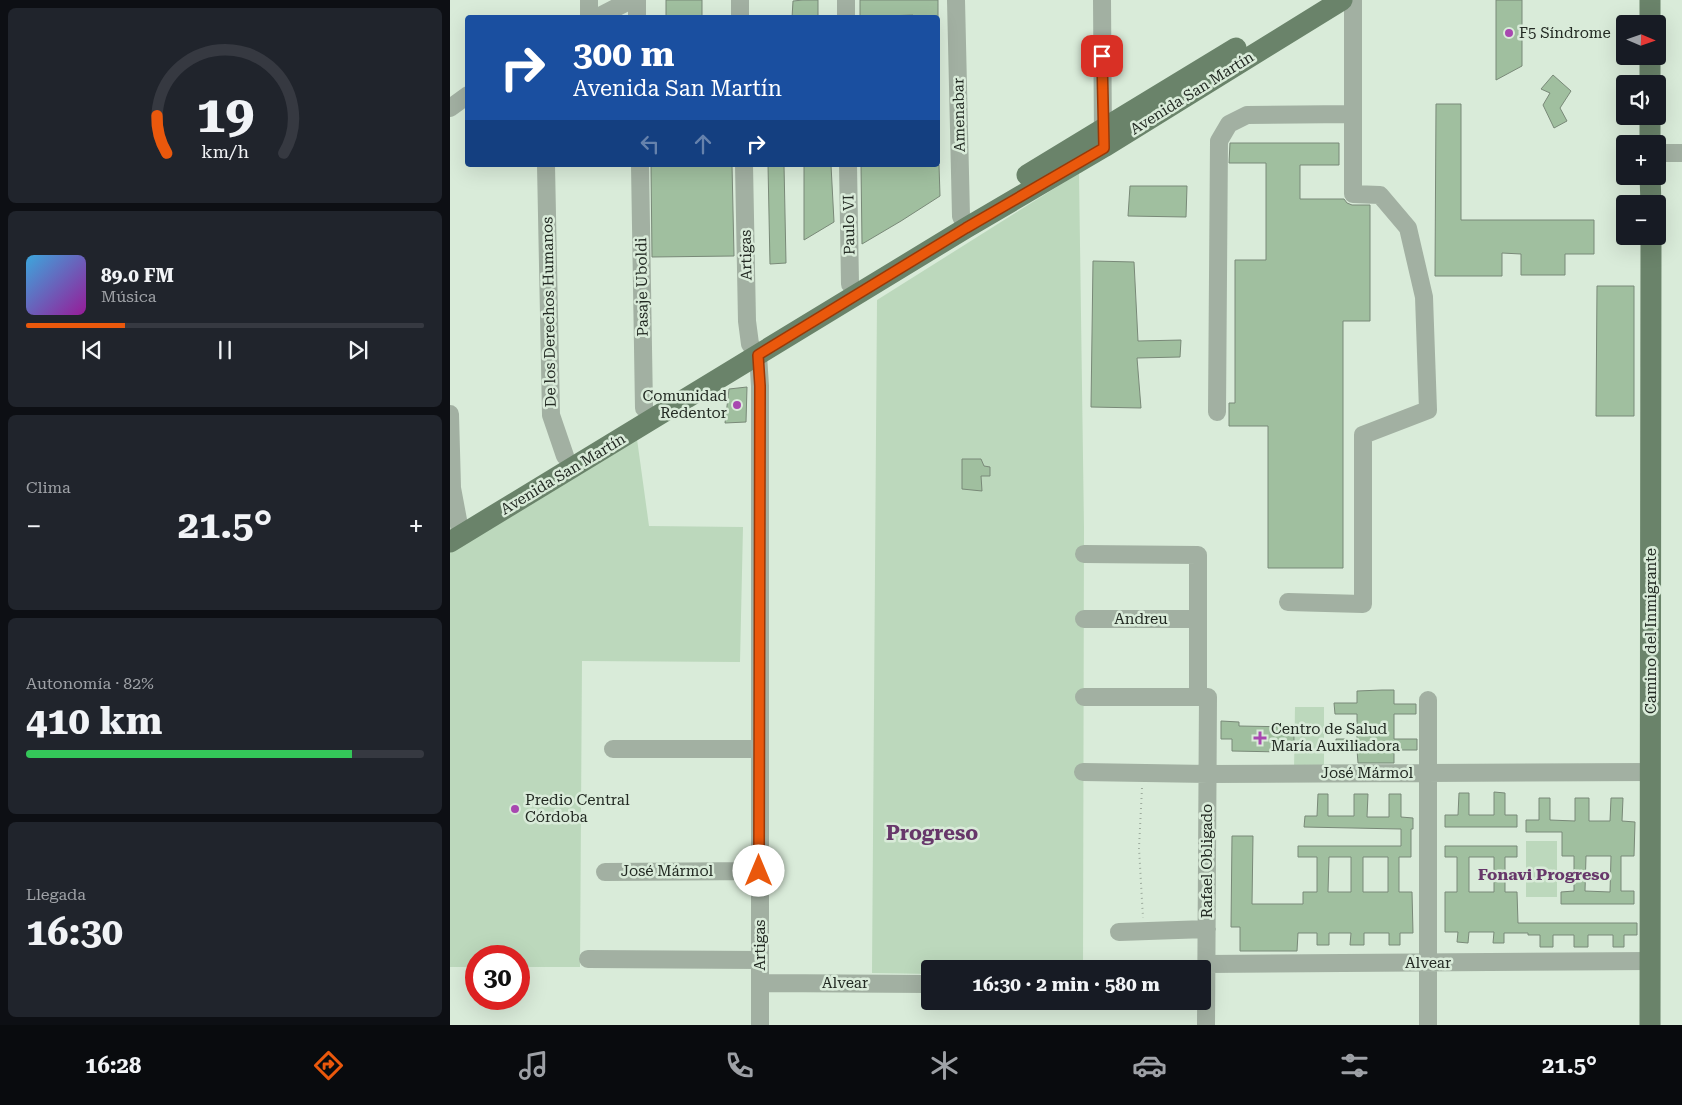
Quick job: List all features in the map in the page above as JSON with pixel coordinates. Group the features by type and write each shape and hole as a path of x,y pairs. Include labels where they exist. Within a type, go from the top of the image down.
{"main road":[{"name":"Avenida San Martín","path":"1103,138 1315,0"},
{"name":"Avenida San Martín","path":"454,531 1103,138 1342,0"},
{"path":"1650,0 1650,15"},
{"name":"Avenida San Martín","path":"454,531 565,456 644,408 754,350 850,284 963,222"},
{"name":"Camino del Inmigrante","path":"1650,1025 1651,245"}],"street":[{"path":"589,0 590,15"},
{"path":"602,15 631,0"},
{"path":"637,0 637,15"},
{"path":"740,0 740,15"},
{"path":"846,0 846,15"},
{"name":"Amenabar","path":"956,0 963,222"},
{"path":"1102,0 1103,138"},
{"path":"1288,602 1363,604 1363,435 1428,410 1424,297 1408,228 1380,195 1353,194 1353,0"},
{"path":"450,108 465,97"},
{"path":"1216,412 1219,141 1229,124 1247,115 1352,114"},
{"path":"1666,153 1682,153"},
{"name":"De los Derechos Humanos","path":"546,167 551,415 565,456"},
{"name":"Pasaje Uboldi","path":"640,167 644,408"},
{"name":"Artigas","path":"744,167 747,321 760,386 760,1025"},
{"name":"Paulo VI","path":"848,167 850,284"},
{"path":"450,414 454,531"},
{"name":"Rafael Obligado","path":"1084,554 1198,555 1198,619 1208,774 1206,960"},
{"name":"Andreu","path":"1084,619 1198,619"},
{"path":"1084,697 1203,697"},
{"path":"1428,700 1428,1025"},
{"path":"613,748 759,749"},
{"name":"José Mármol","path":"1083,772 1208,774 1650,772"},
{"name":"José Mármol","path":"605,872 759,871"},
{"path":"1119,932 1207,929"},
{"path":"588,959 760,960"},
{"name":"Alvear","path":"1211,964 1650,961"},
{"name":"Alvear","path":"760,983 921,984"},
{"name":"Rafael Obligado","path":"1205,1010 1206,1025"}],"path":[{"path":"1142,773 1139,848 1144,931"}],"green space":[{"path":"1079,173 1084,528 1083,960 921,960 921,974 872,973 877,300"},
{"name":"Predio Central Córdoba","path":"637,439 649,526 743,527 740,662 582,661 580,967 530,967 530,945 465,945 465,967 450,967 450,551"},
{"path":"1295,707 1324,707 1324,771 1294,771"},
{"path":"1526,841 1557,841 1557,897 1526,897"}],"building":[{"path":"666,0 702,0 702,15 666,15"},
{"path":"818,0 818,15 792,15 793,1"},
{"path":"860,0 938,0 938,15 860,15"},
{"name":"F5 Síndrome","path":"1496,0 1522,0 1522,66 1496,80"},
{"path":"1553,75 1571,91 1560,108 1567,121 1554,128 1543,105 1550,93 1541,89"},
{"path":"1436,104 1461,104 1461,220 1594,220 1594,254 1565,254 1565,275 1521,275 1521,254 1502,253 1502,276 1435,276"},
{"path":"1230,143 1339,143 1339,165 1300,165 1300,199 1344,199 1352,205 1370,205 1370,321 1343,321 1343,568 1268,568 1268,426 1229,426 1229,403 1235,403 1235,260 1266,260 1266,163 1229,163"},
{"path":"651,167 732,167 734,256 652,257"},
{"path":"768,167 784,167 786,263 770,264"},
{"path":"804,167 831,167 834,222 804,240"},
{"path":"861,167 939,167 940,196 862,244"},
{"path":"1130,186 1187,186 1186,217 1128,216"},
{"path":"1093,261 1134,262 1138,341 1181,340 1180,357 1137,358 1141,408 1091,407"},
{"path":"1597,286 1634,286 1634,416 1596,416"},
{"name":"Comunidad Redentor","path":"747,387 746,422 725,423 729,389"},
{"path":"962,459 981,459 984,466 990,467 990,476 981,476 982,491 962,489"},
{"path":"1394,690 1394,704 1416,704 1416,714 1394,714 1394,739 1417,739 1417,750 1394,750 1394,763 1358,763 1357,750 1336,750 1336,739 1357,739 1357,714 1335,714 1334,703 1357,703 1357,691"},
{"path":"1221,721 1239,722 1239,726 1294,727 1294,745 1281,745 1281,752 1232,751 1232,739 1221,739"},
{"path":"1494,792 1505,793 1505,815 1517,815 1517,827 1445,827 1445,815 1458,815 1459,793 1469,793 1469,815 1494,815"},
{"path":"1318,794 1328,794 1328,816 1354,816 1354,794 1368,794 1367,817 1389,817 1389,794 1401,794 1401,817 1413,818 1413,829 1411,829 1411,857 1399,857 1399,892 1412,892 1413,933 1400,933 1400,945 1389,945 1389,933 1364,933 1364,945 1350,945 1351,933 1329,933 1329,945 1317,945 1317,933 1298,933 1297,951 1240,951 1240,927 1231,927 1232,836 1253,836 1252,904 1303,904 1303,892 1317,892 1317,857 1298,857 1298,846 1401,846 1401,829 1304,827 1305,816 1317,816","holes":["1329,857 1351,857 1351,892 1328,892","1363,857 1388,857 1388,892 1363,892"]},
{"path":"1539,798 1550,798 1550,820 1575,821 1575,798 1589,798 1589,821 1610,821 1611,798 1623,798 1622,821 1635,822 1634,856 1621,856 1621,891 1634,891 1634,904 1561,904 1561,892 1574,891 1574,856 1562,856 1562,832 1526,832 1526,820 1539,820","holes":["1586,856 1611,856 1610,892 1585,891"]},
{"path":"1445,846 1517,846 1517,857 1505,857 1505,892 1517,892 1518,923 1637,923 1637,935 1624,935 1624,947 1613,947 1613,935 1588,935 1588,947 1574,947 1574,935 1553,935 1553,947 1540,947 1540,935 1528,935 1528,933 1504,933 1504,943 1493,943 1494,932 1469,932 1468,943 1457,942 1458,932 1445,932 1445,892 1457,892 1457,857 1445,857","holes":["1469,857 1494,857 1494,892 1469,892"]}],"place":[{"name":"F5 Síndrome","path":"1509,33"},
{"name":"Comunidad Redentor","path":"737,405"},
{"name":"Centro de Salud María Auxiliadora","path":"1260,738"},
{"name":"Predio Central Córdoba","path":"515,809"}],"district":[{"name":"Progreso","path":"932,833"},
{"name":"Fonavi Progreso","path":"1544,874"}],"route":[{"path":"759,871 760,386 758,355 966,228 1104,148 1102,56"}]}
